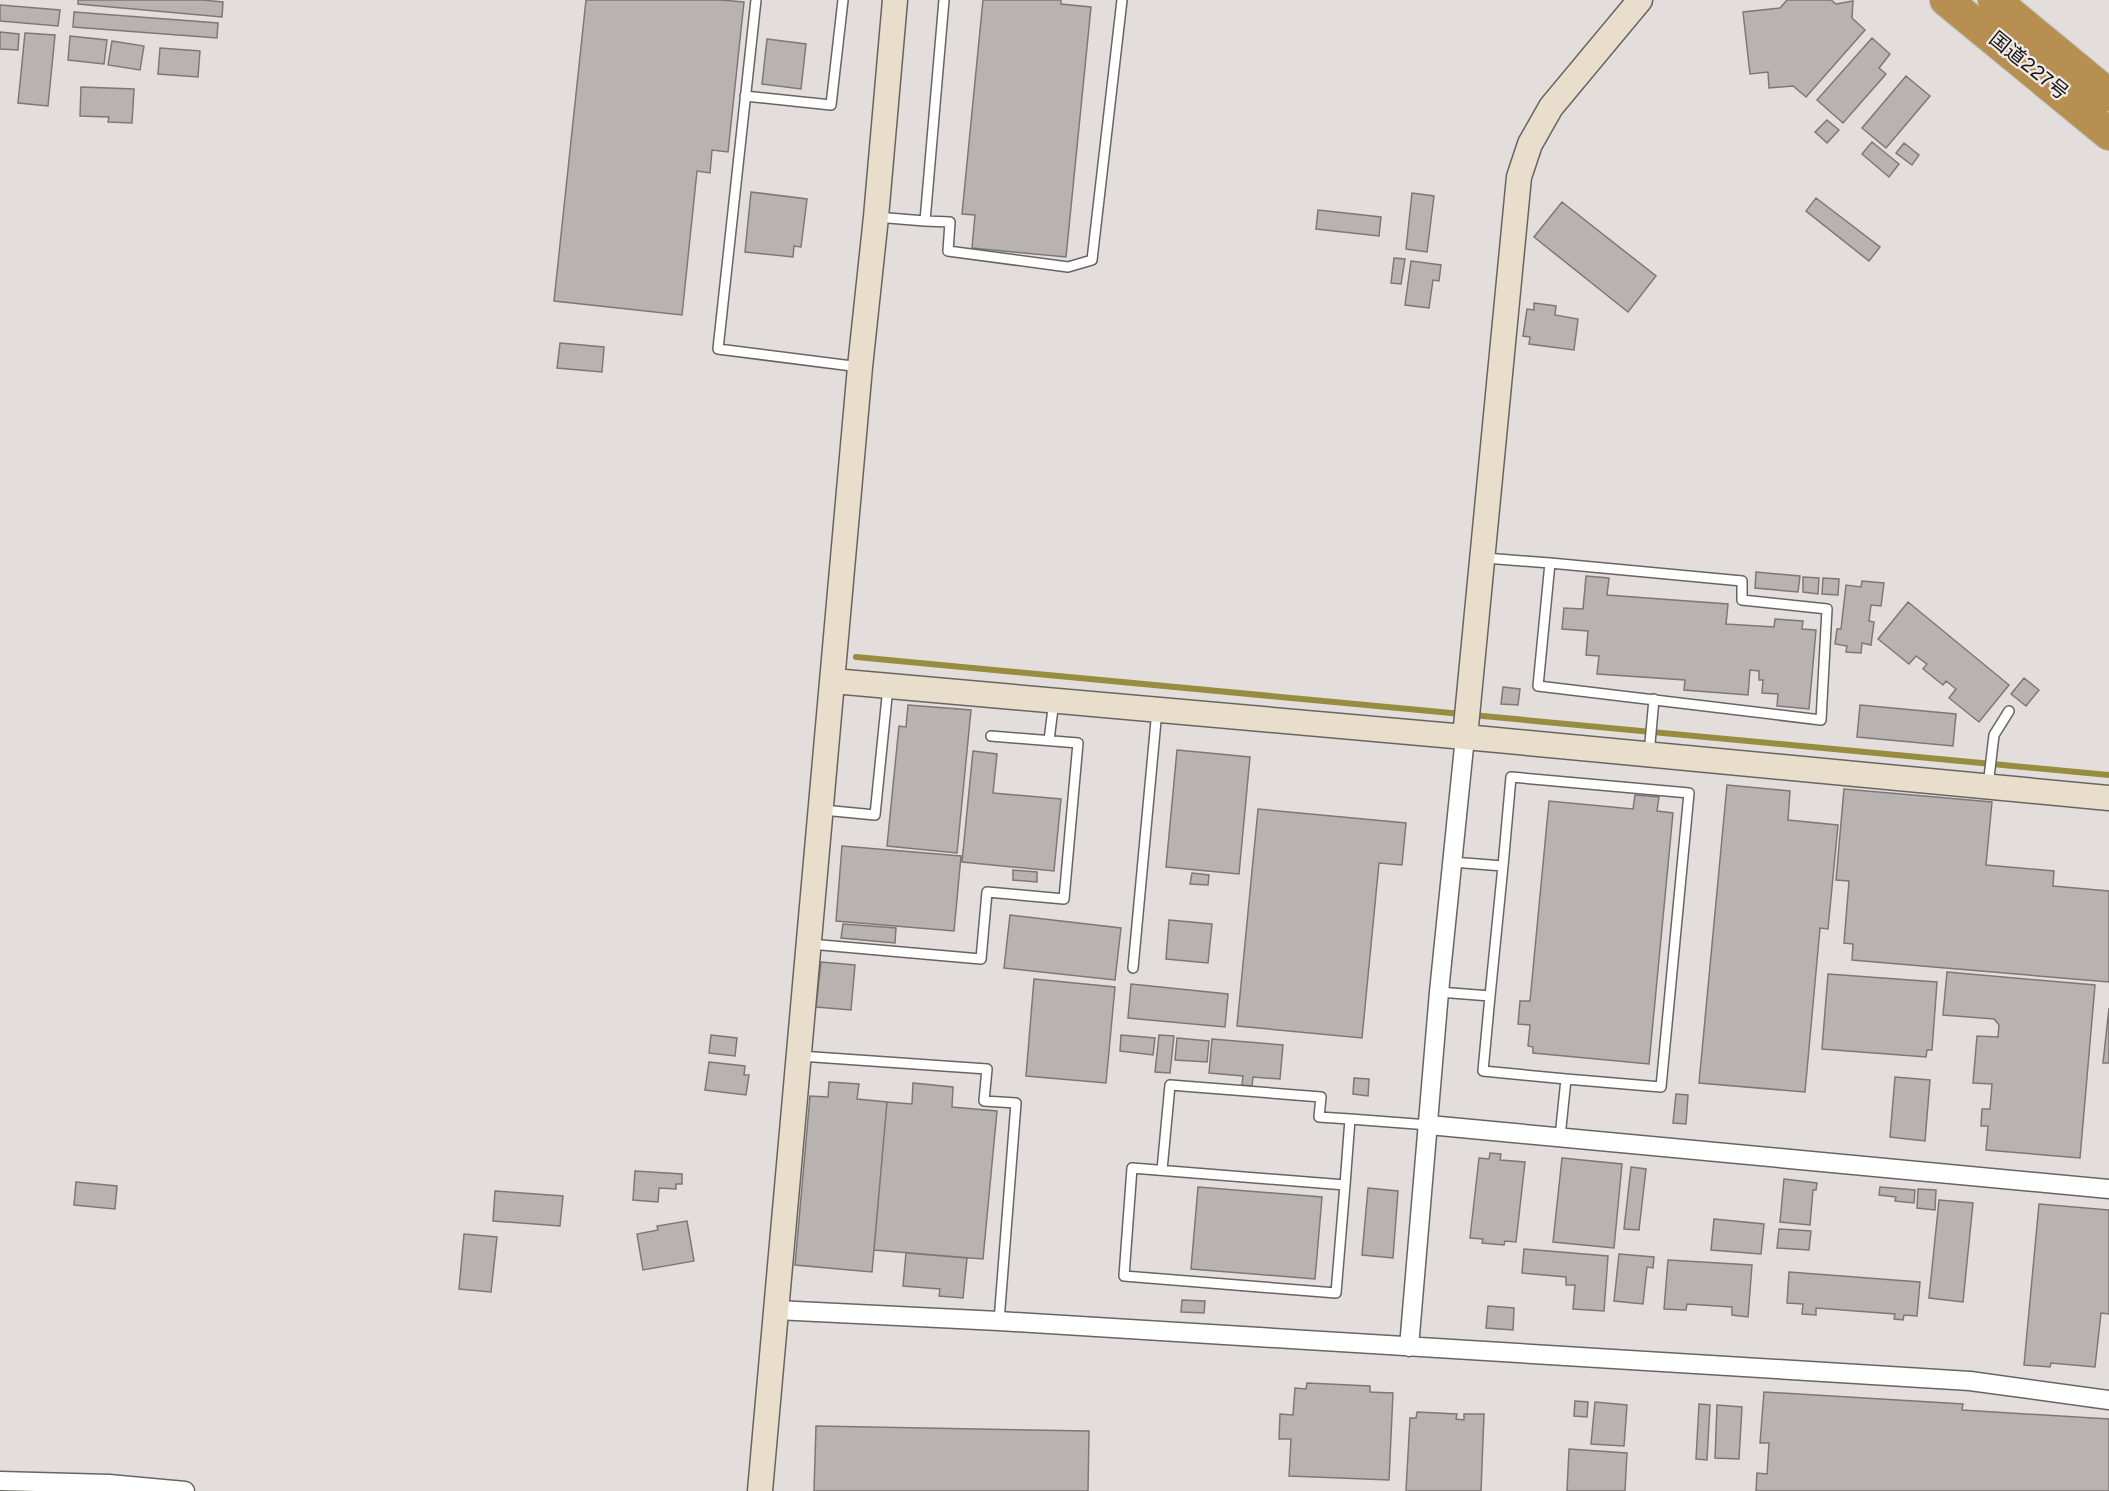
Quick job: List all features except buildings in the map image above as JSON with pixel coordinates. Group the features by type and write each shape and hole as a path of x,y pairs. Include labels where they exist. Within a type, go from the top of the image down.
{"highway":[{"name":"国道227号","path":"1946,0 2109,134"},
{"name":"国道227号","path":"1994,0 2109,95"}],"street":[{"path":"760,1491 807,944 895,0"},
{"path":"1409,1347 1439,992 1519,177 1530,144 1551,107 1640,0"},
{"path":"833,681 1157,710 1466,722 1650,748 1988,780 2109,798"},
{"path":"1428,1125 2109,1189"},
{"path":"776,1310 999,1321 1970,1381 2109,1400"},
{"path":"0,1481 109,1484 184,1491"}],"lane":[{"path":"756,0 718,350 860,367"},
{"path":"745,96 831,105 843,0"},
{"path":"925,221 944,0"},
{"path":"876,217 950,222 948,251 1068,267 1092,260 1122,0"},
{"path":"1482,558 1550,563 1743,581 1742,600 1827,609 1821,720 1538,686 1550,563"},
{"path":"820,810 875,815 888,686"},
{"path":"1650,748 1654,699"},
{"path":"1049,740 1054,701"},
{"path":"1133,968 1157,710"},
{"path":"1988,780 1994,735 2009,711"},
{"path":"807,944 981,959 987,892 1064,899 1078,743 991,736"},
{"path":"1511,777 1689,793 1661,1087 1484,1071 1490,996 1511,777"},
{"path":"1452,862 1503,866"},
{"path":"1439,992 1490,996"},
{"path":"798,1055 987,1069 984,1101 1016,1103 999,1321"},
{"path":"1560,1137 1566,1079"},
{"path":"1162,1170 1170,1085 1321,1097 1319,1117 1428,1125"},
{"path":"1345,1185 1132,1168 1124,1276 1336,1293 1345,1185 1350,1119"}],"waterway":[{"path":"856,657 1462,714"},
{"path":"1472,715 2109,775"}]}
